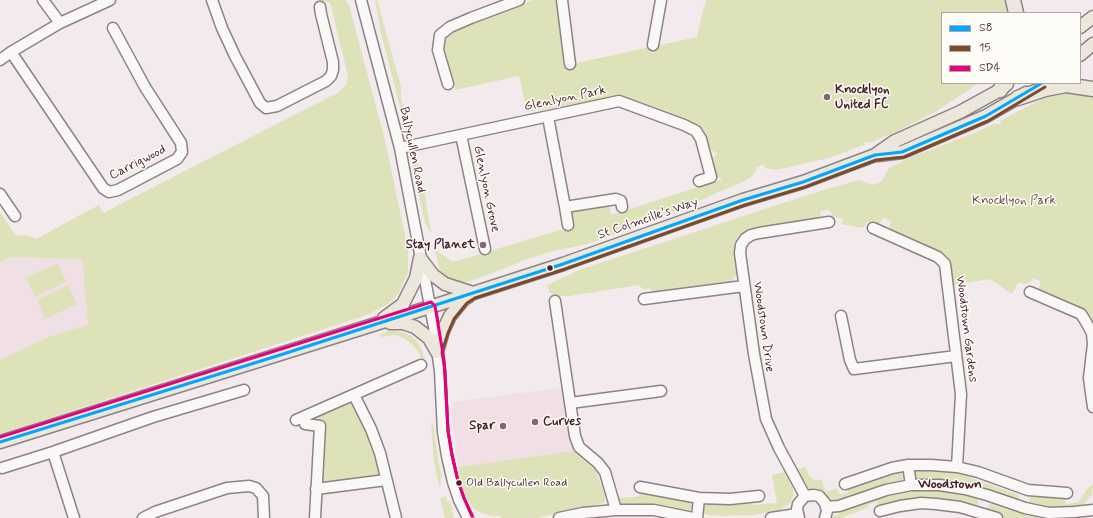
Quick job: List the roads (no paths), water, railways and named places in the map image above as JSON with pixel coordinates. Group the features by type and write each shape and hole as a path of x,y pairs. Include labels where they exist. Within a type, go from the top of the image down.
{"highway":[{"path":"1013,0 1016,12"},
{"path":"1081,79 1093,85"},
{"path":"1018,98 1045,89 1066,85 1093,89"}],"main road":[{"path":"1081,27 1093,17"},
{"path":"1081,54 1093,44"},
{"name":"St Colmcille's Way","path":"875,155 902,152 986,116 1040,84"},
{"name":"St Colmcille's Way","path":"377,324 570,261 744,200 803,182 875,155 896,141 960,112 1004,85"},
{"path":"420,258 433,275 445,284 473,293"},
{"path":"377,324 403,304 416,278 420,258"},
{"path":"438,352 443,331 450,316 464,299 473,293"},
{"path":"0,442 377,324 403,323 416,327 429,338 438,352"}],"street":[{"path":"43,0 60,23"},
{"path":"0,60 60,23 110,0"},
{"path":"212,0 222,28 235,56 260,103 266,108 277,106 326,81 331,76 333,62 320,7"},
{"name":"Ballycullen Road","path":"361,0 400,148 430,307"},
{"path":"448,84 438,50 440,35 450,27 520,0"},
{"path":"562,0 570,64"},
{"path":"653,45 661,0"},
{"name":"Carrigwood","path":"11,52 102,188 109,192 118,190 176,159 182,152 181,143 145,87 113,28"},
{"name":"Glenlyon Park","path":"400,148 619,101 684,125 696,131 701,139 706,154 711,177 699,181"},
{"path":"548,117 568,225"},
{"name":"Glenlyon Grove","path":"461,135 485,249"},
{"path":"0,194 15,216"},
{"path":"565,207 616,199 621,201 622,207"},
{"name":"Woodstown Drive","path":"805,496 779,448 766,419 759,388 740,254 741,245 745,239 758,233 829,222"},
{"name":"Woodstown Gardens","path":"872,228 938,257 945,264 961,394 957,467"},
{"path":"644,299 744,286"},
{"path":"1030,292 1080,314 1086,322 1092,333 1093,344 1089,378 1093,407"},
{"path":"555,301 575,436 579,447 598,463 605,472 616,510"},
{"path":"430,307 438,352 443,432 447,456 459,500 468,518"},
{"path":"841,316 850,360 854,369 956,356"},
{"path":"296,420 421,365"},
{"path":"2,468 153,417 244,390"},
{"path":"570,403 661,391"},
{"path":"354,395 371,429 380,453 396,518"},
{"path":"305,424 320,426 315,518"},
{"path":"53,452 74,518"},
{"path":"908,465 911,484"},
{"path":"845,484 892,468 908,465 931,465 957,467 978,472 1028,490 1067,493"},
{"path":"316,489 386,480"},
{"path":"827,507 839,506 886,490 911,484 939,485 965,489 1025,508 1049,513 1093,510"},
{"path":"143,518 156,515 227,488 249,486 259,490 263,496 264,518"},
{"path":"640,487 699,498 730,499 760,496"},
{"path":"1025,508 1028,490"},
{"path":"771,518 798,516 798,504 805,496 810,495 819,496 823,499 827,507 825,518"},
{"path":"982,513 987,495"},
{"path":"697,518 699,498"},
{"path":"880,511 921,503 960,507 997,518"},
{"path":"559,518 583,513 616,510 654,510 693,518"}],"place":[{"name":"Knocklyon United FC","path":"827,97"},
{"name":"Stay Planet","path":"483,245"},
{"name":"Curves","path":"535,422"},
{"name":"Spar","path":"503,426"},
{"name":"Old Ballycullen Road","path":"459,483"}],"district":[{"name":"Woodstown","path":"950,485"}],"park label":[{"name":"Knocklyon Park","path":"1014,201"}]}
